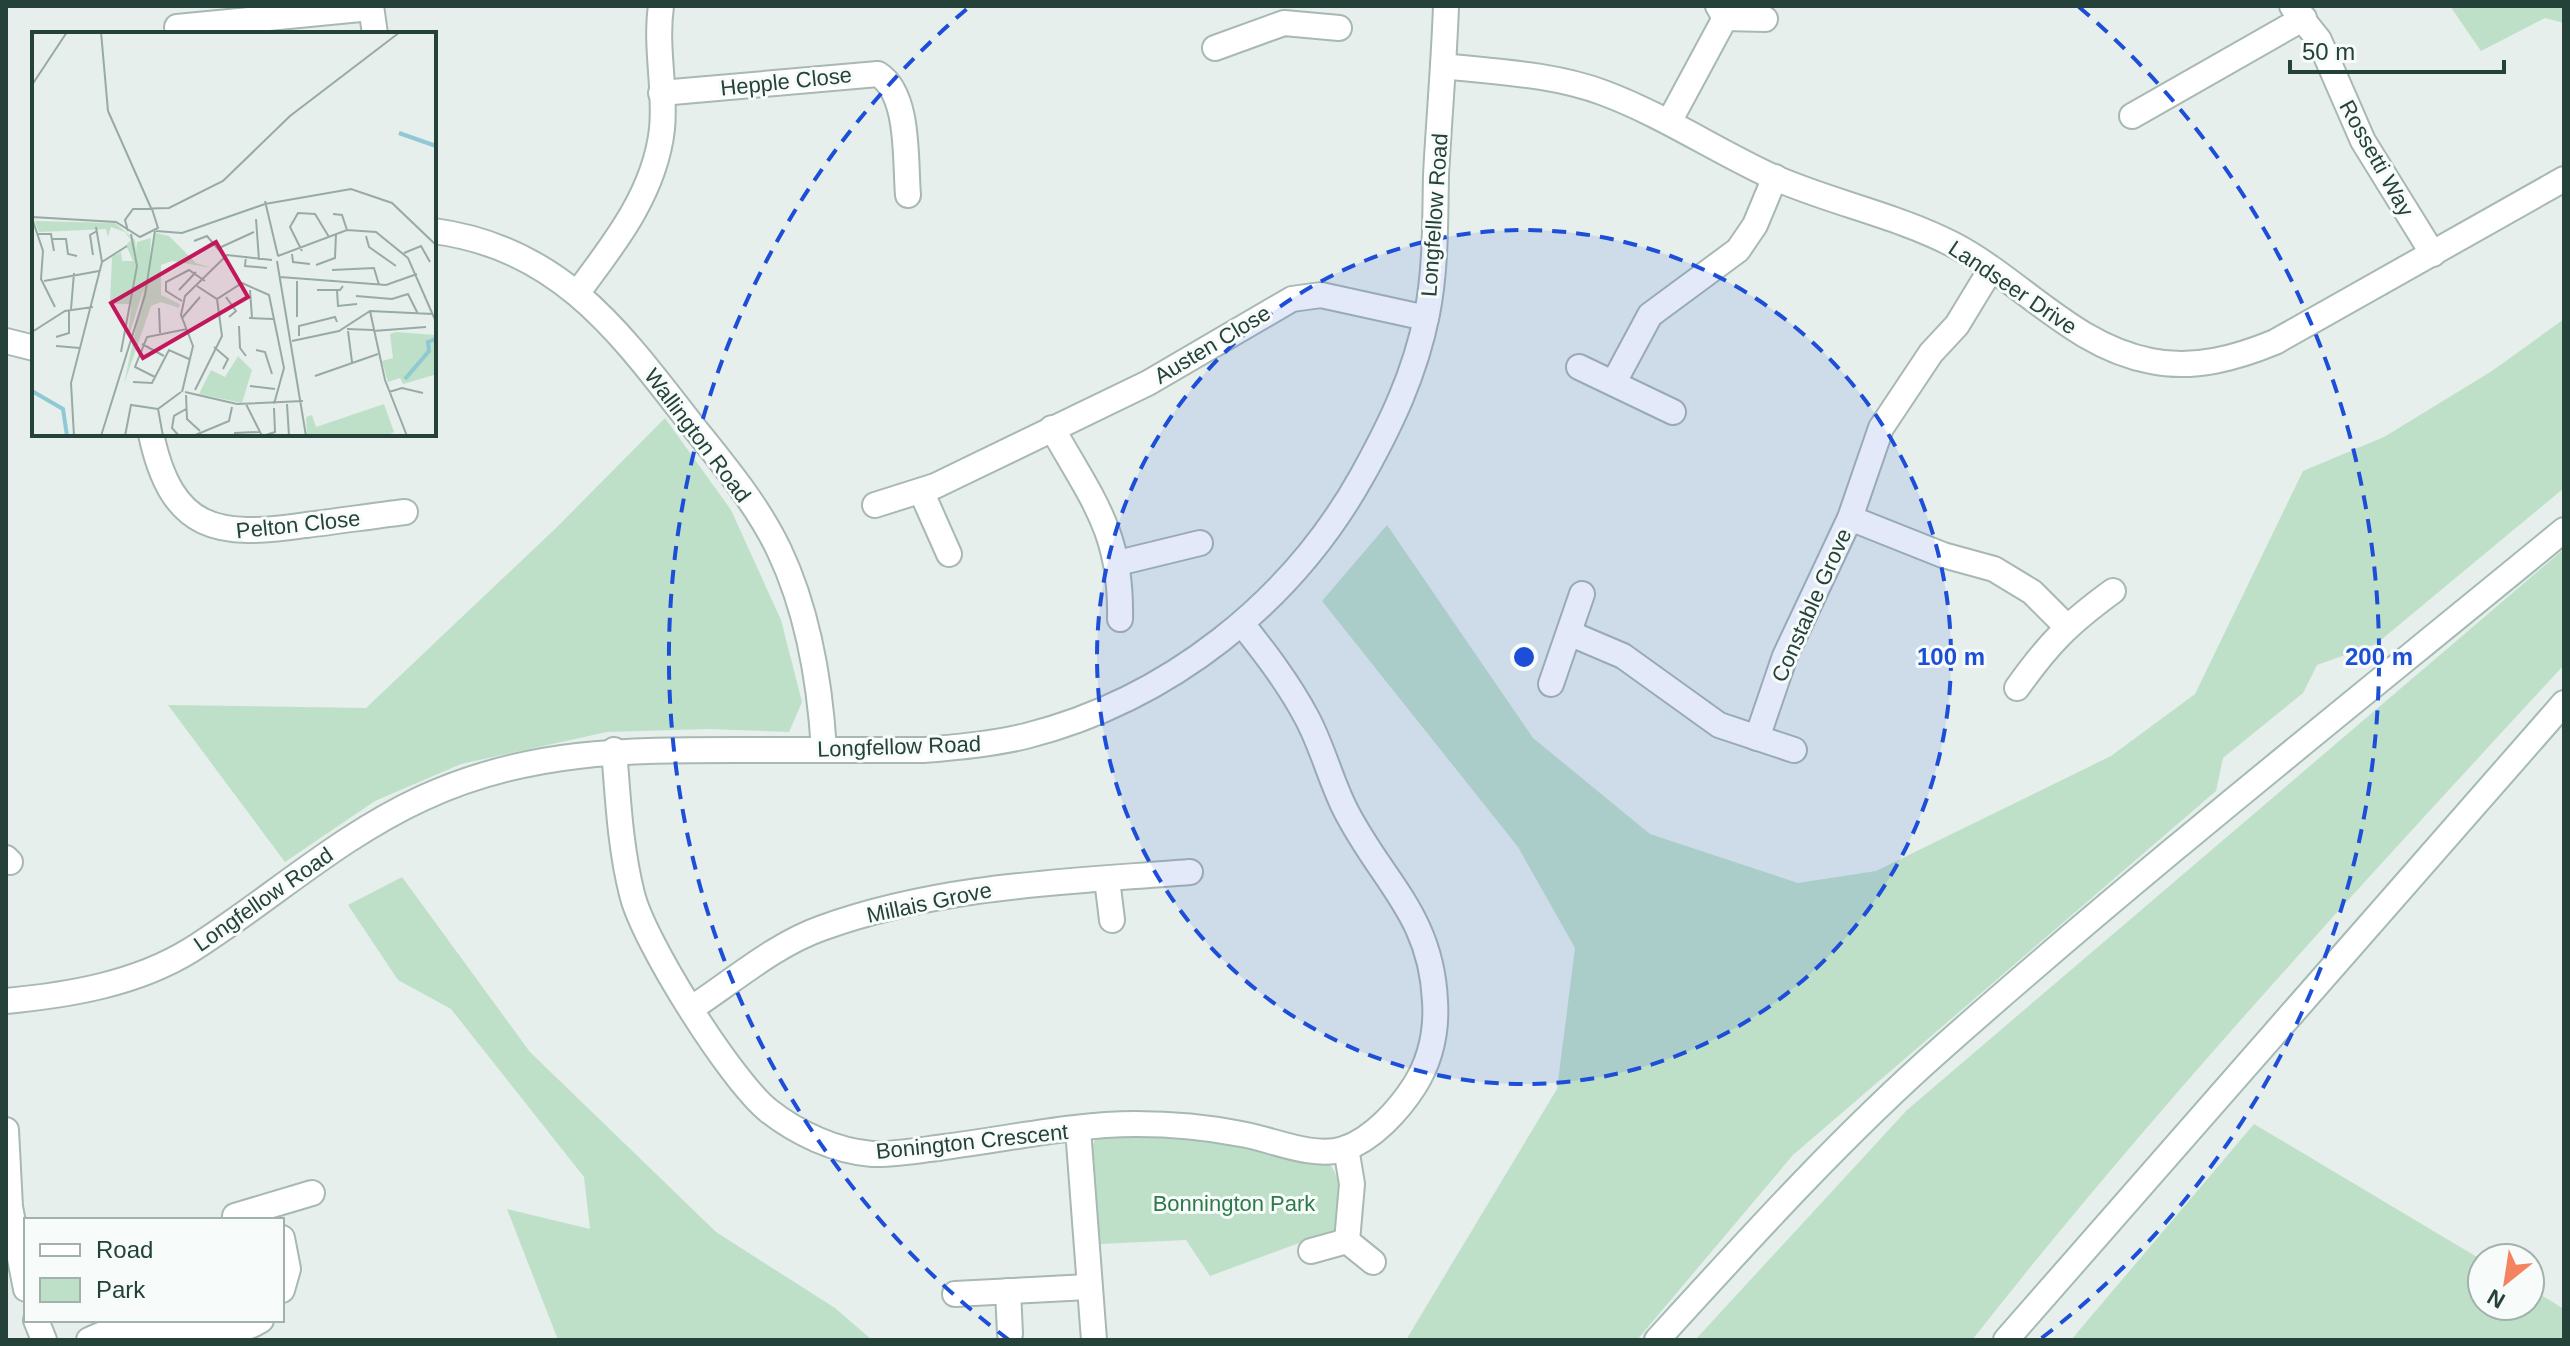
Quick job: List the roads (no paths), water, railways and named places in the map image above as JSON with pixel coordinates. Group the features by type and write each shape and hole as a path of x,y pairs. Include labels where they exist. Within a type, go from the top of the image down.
{"street":[{"path":"578,292 621,235 643,193 662,129 661,6"},
{"name":"Longfellow Road","path":"6,1001 56,996 138,975 189,951 308,865 375,822 425,797 515,767 614,750 924,750 1026,736 1136,694 1177,671 1243,625 1283,587 1343,513 1408,386 1433,281 1446,6"},
{"path":"177,27 224,30 371,7 375,32"},
{"path":"1669,122 1722,12 1765,19"},
{"name":"Rossetti Way","path":"2132,116 2298,12 2319,40 2363,141 2433,254"},
{"path":"1215,48 1283,14 1339,28"},
{"name":"Landseer Drive","path":"1443,66 1575,85 1604,93 1669,122 1775,177 1915,227 1956,246 2077,331 2111,349 2152,362 2194,364 2237,357 2275,342 2564,179"},
{"name":"Hepple Close","path":"661,93 878,74 889,81 900,103 908,195"},
{"path":"1614,382 1650,315 1719,268 1738,250 1755,225 1775,177"},
{"name":"Wallington Road","path":"436,231 473,236 505,248 578,292 614,326 706,443 760,516 780,551 808,635 821,698 824,750"},
{"name":"Constable Grove","path":"1757,738 1785,656 1850,518 1865,465 1887,416 1931,353 1957,325 1991,269"},
{"name":"Austen Close","path":"875,505 921,491 1148,383 1292,299 1321,295 1426,318"},
{"path":"6,341 32,348"},
{"path":"1579,367 1673,412"},
{"path":"1052,428 1107,527 1118,563 1120,619"},
{"name":"Pelton Close","path":"152,436 170,490 191,513 224,531 257,532 405,512"},
{"path":"921,491 949,554"},
{"name":"Constable Grove","path":"1850,518 1943,555 1994,569 2032,592 2066,626"},
{"path":"1657,1340 1795,1191 1942,1047 2284,758 2564,530"},
{"path":"1118,563 1200,543"},
{"path":"2017,688 2047,645 2066,626 2113,591"},
{"path":"1551,684 1582,594"},
{"path":"1243,625 1280,673 1309,721 1345,810 1427,942 1434,970 1436,1019 1426,1068 1407,1098 1380,1127 1346,1148 1352,1184 1347,1241"},
{"path":"1569,633 1623,656 1708,719 1794,750"},
{"path":"2006,1340 2564,703"},
{"name":"Bonington Crescent","path":"614,750 632,896 652,946 743,1085 797,1129 831,1145 871,1154 908,1152 1112,1124 1179,1124 1328,1152 1346,1148"},
{"name":"Millais Grove","path":"692,1008 798,939 821,928 912,902 997,886 1190,872"},
{"path":"1107,879 1112,920"},
{"path":"1078,1129 1094,1340"},
{"path":"6,1130 8,1208 24,1280"},
{"path":"235,1216 274,1213 312,1193"},
{"path":"1311,1251 1347,1241"},
{"path":"1347,1241 1373,1262"},
{"path":"284,1248 288,1269 284,1283"},
{"path":"955,1294 1088,1287"},
{"path":"1008,1291 1010,1334"},
{"path":"89,1340 118,1329 133,1328 184,1338 210,1339 248,1330 258,1322"}],"park label":[{"name":"Bonnington Park","path":"1234,1203"}]}
